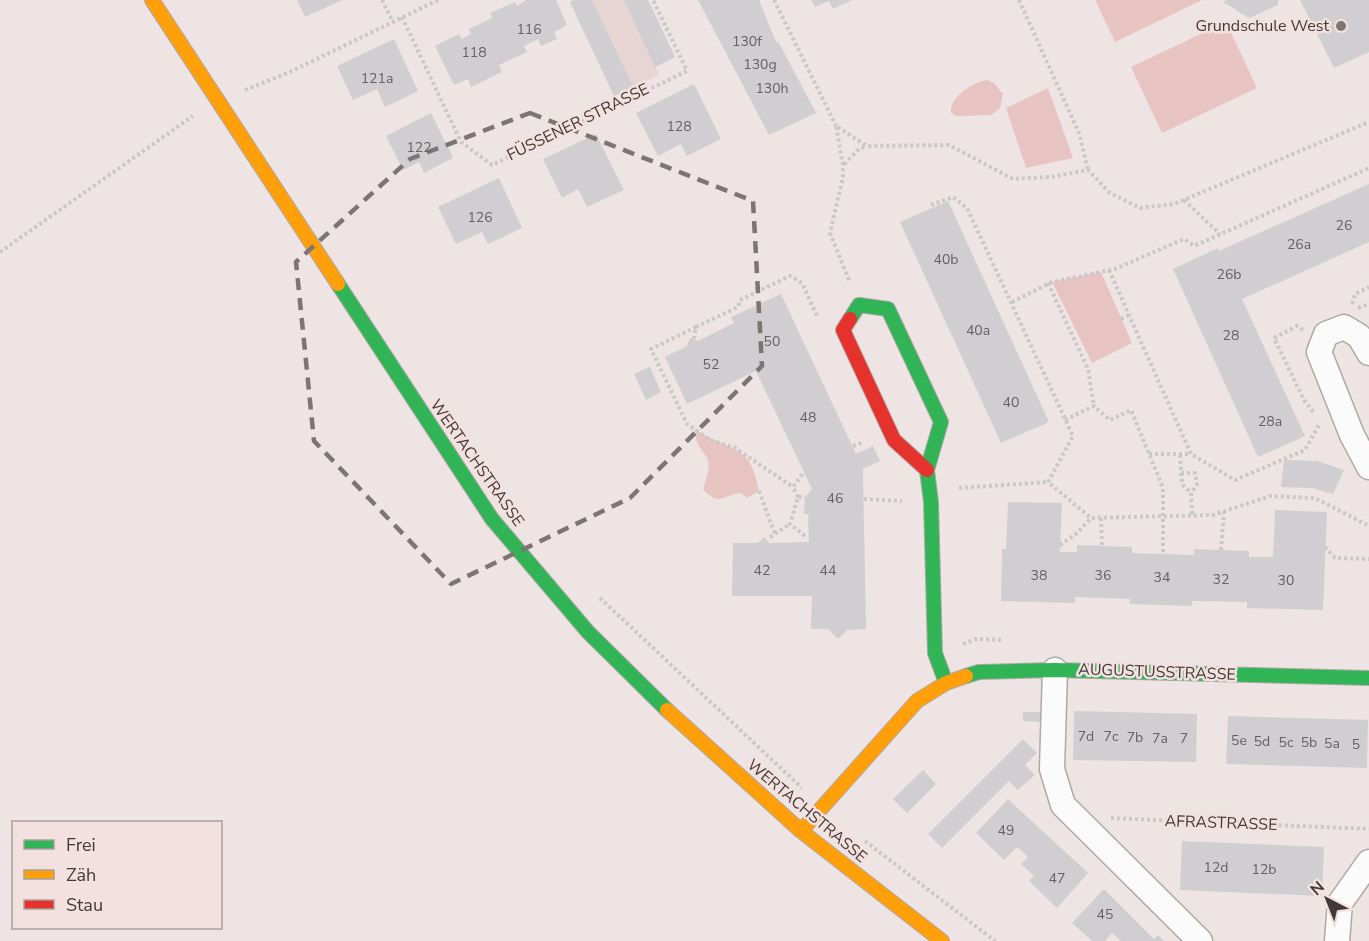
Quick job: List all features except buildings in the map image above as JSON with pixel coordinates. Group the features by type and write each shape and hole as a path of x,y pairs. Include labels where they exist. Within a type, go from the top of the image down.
{"street":[{"name":"WERTACHSTRASSE","path":"152,0 492,519 588,632 660,704 801,831 942,941"},
{"path":"927,470 894,440 843,330 859,305 888,309 941,422 927,470 930,496 935,653 946,683"},
{"path":"1369,353 1359,336 1344,327 1326,334 1319,352 1352,435 1369,467"},
{"name":"AUGUSTUSSTRASSE","path":"801,831 917,701 946,683 979,672 1055,670 1369,678"},
{"path":"1055,670 1052,770 1063,805 1200,941"},
{"path":"1336,941 1340,903 1369,862"}],"path":[{"path":"382,0 393,22"},
{"path":"249,101 242,91 290,72 438,0"},
{"name":"FÜSSENER STRASSE","path":"402,17 461,142 492,165 687,71 653,0"},
{"path":"774,0 836,126 843,165 830,233 859,305"},
{"path":"1019,0 1079,133 1088,171 1110,193 1140,208 1174,204 1369,122"},
{"path":"0,252 216,100"},
{"path":"836,126 867,146"},
{"path":"843,165 860,148 867,146 949,144 1013,179 1051,177 1088,171"},
{"path":"1012,302 1048,284 1109,270 1184,239 1194,246 1369,168"},
{"path":"931,206 952,198 967,208 1073,436 1048,482"},
{"path":"1184,200 1220,234"},
{"path":"1109,270 1191,454 1235,480 1305,450 1321,421"},
{"path":"1048,284 1088,369 1094,406 1110,420 1131,410 1163,488 1162,554"},
{"path":"740,300 738,307 740,313"},
{"path":"738,307 651,349 680,414 687,424 710,440 735,448 793,487 798,497 790,524 770,537"},
{"path":"1121,319 1129,315"},
{"path":"694,339 696,327"},
{"path":"1065,420 1094,406"},
{"path":"1149,454 1191,454"},
{"path":"1180,455 1182,484 1191,494"},
{"path":"793,487 804,472"},
{"path":"1181,473 1195,473 1197,484 1191,494 1192,516"},
{"path":"864,499 930,496 1048,482 1091,518 1214,515 1270,496 1315,498 1369,526"},
{"path":"759,492 775,534"},
{"path":"798,497 805,497"},
{"path":"1221,550 1224,512"},
{"path":"1060,545 1076,534 1091,518"},
{"path":"1101,518 1102,546"},
{"path":"790,524 805,536"},
{"path":"1325,547 1335,558 1369,559"},
{"path":"595,593 823,806"},
{"name":"AFRASTRASSE","path":"1074,818 1369,829"},
{"path":"860,837 995,941"}],"highlighted area":[{"path":"530,113 753,201 762,366 630,498 451,584 314,441 296,262 410,159"}],"shaded area":[{"path":"574,0 648,0 675,57 656,67 659,75 614,96 570,2"},
{"path":"1095,0 1202,0 1115,42"},
{"path":"1226,22 1257,88 1162,133 1131,67"},
{"path":"987,80 994,83 1003,94 1000,108 991,115 956,116 951,113 954,101 963,91"},
{"path":"1048,88 1073,158 1026,168 1006,108"},
{"path":"1101,272 1132,343 1092,363 1052,282"},
{"path":"694,429 737,450 744,456 755,475 759,491 747,498 741,493 721,499 708,494 703,489 709,467 708,461 696,440"}],"traffic: fast":[{"path":"338,284 492,519 588,632 667,710"},
{"path":"850,319 859,305 888,309 941,422 927,470 931,502 935,653 946,683"},
{"path":"966,676 979,672 1055,670 1369,678"}],"traffic: slow":[{"path":"152,0 338,284"},
{"path":"801,831 917,701 946,683 966,676"},
{"path":"667,710 801,831 942,941"}],"traffic: jam":[{"path":"850,319 843,330 894,440 927,470"}],"place":[{"name":"Grundschule West","path":"1341,26"}]}
